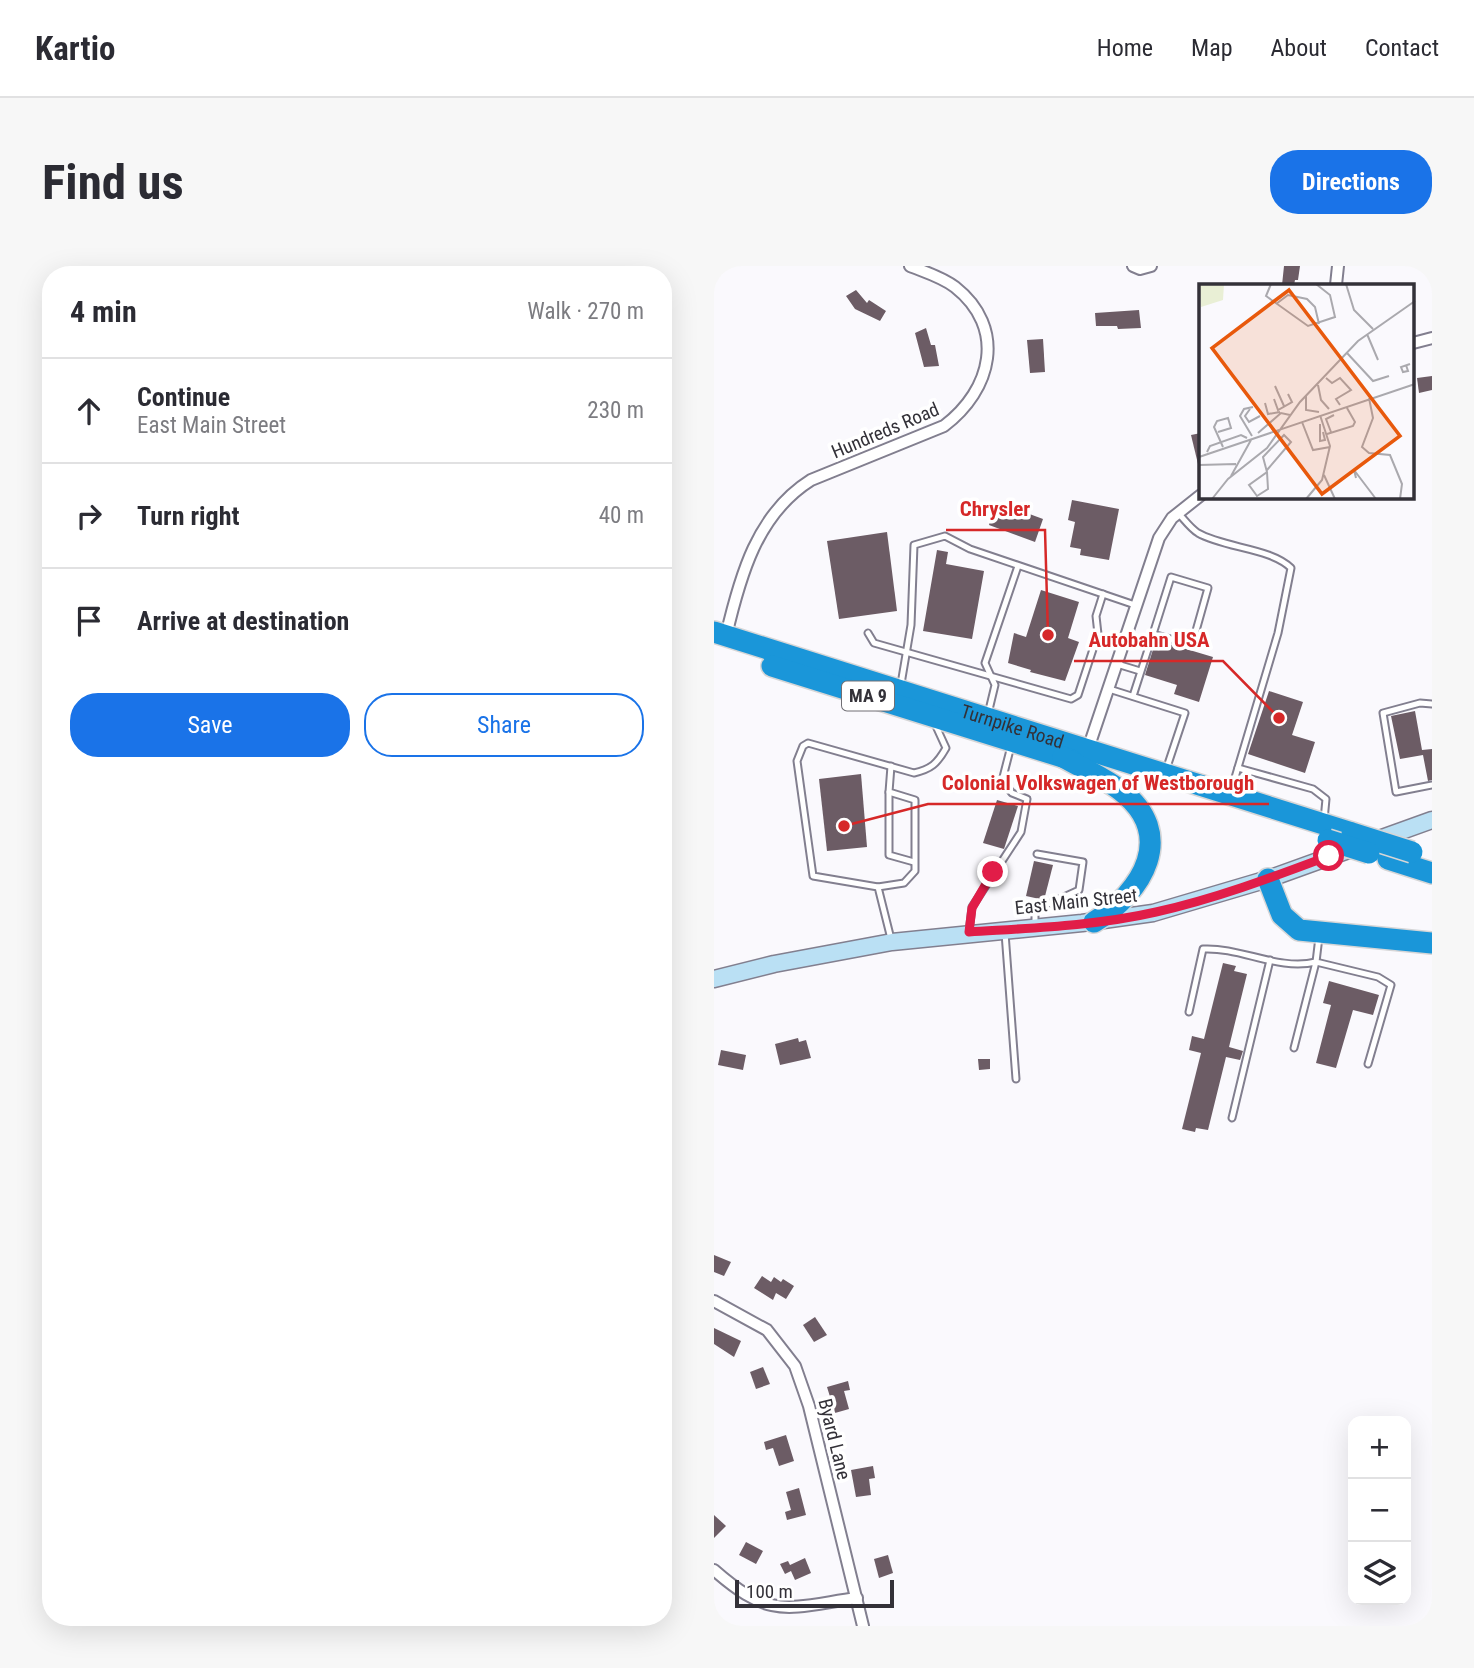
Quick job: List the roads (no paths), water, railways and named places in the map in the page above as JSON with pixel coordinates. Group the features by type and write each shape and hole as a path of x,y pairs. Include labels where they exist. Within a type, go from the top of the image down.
{"highway":[{"name":"Turnpike Road","path":"718,638 900,691 1231,794 1326,832 1352,833 1409,858 1432,873"},
{"name":"Turnpike Road","path":"718,638 931,716 1409,858"},
{"path":"1063,757 1120,790 1142,817 1149,840 1148,862 1134,889 1122,904 1094,922"},
{"path":"1409,858 1432,881"},
{"path":"1268,878 1277,906 1289,924 1299,930 1432,943"}],"main road":[{"name":"East Main Street","path":"714,979 892,942 969,932 1094,922 1153,913 1268,878 1432,820"}],"street":[{"name":"Hundreds Road","path":"718,638 762,530 774,509 791,492 811,480 944,426 964,412 978,393 986,370 988,346 982,323 971,302 954,286 910,266"},
{"path":"1133,266 1140,270 1151,266"},
{"path":"1336,284 1338,266"},
{"path":"1415,342 1432,338"},
{"path":"1088,749 1159,538 1178,513 1199,497"},
{"name":"Byard Lane","path":"714,1301 767,1330 795,1366 809,1406 863,1626"},
{"path":"714,1570 742,1595 774,1607 857,1598"}],"lane":[{"path":"1178,513 1197,532 1252,552 1283,559 1292,568 1278,633 1231,794"},
{"path":"900,691 906,654 914,545 945,536 970,550 1135,605"},
{"path":"987,718 995,685 985,663 1018,566"},
{"path":"1132,696 1171,577 1208,588 1192,645 1153,634"},
{"path":"868,633 874,643 906,654 1071,699 1078,695 1098,634 1097,616 1103,594"},
{"path":"1116,664 1140,671"},
{"path":"1108,689 1185,713 1164,773"},
{"path":"1432,705 1420,703 1383,713 1396,792 1432,785"},
{"path":"889,792 915,800 915,871 904,883 895,887 878,887 813,876 797,761 803,746 808,743 914,773 936,765 946,748 931,716"},
{"path":"969,932 972,908 1021,832 1027,799 1012,793 1002,781 1012,741"},
{"path":"891,766 889,855 915,862"},
{"path":"1238,768 1313,789 1326,799 1326,832"},
{"path":"1035,927 1035,910 1079,890 1083,862 1038,855"},
{"path":"878,887 892,942"},
{"path":"1004,930 1016,1079"},
{"path":"1294,1048 1316,962 1319,934"},
{"path":"1189,1012 1203,949 1218,948 1300,966 1316,962 1378,977 1391,985 1368,1064"},
{"path":"1232,1118 1270,960"}],"place":[{"name":"Chrysler","path":"1048,635"},
{"name":"Autobahn USA","path":"1279,718"},
{"name":"Colonial Volkswagen of Westborough","path":"844,826"}]}
